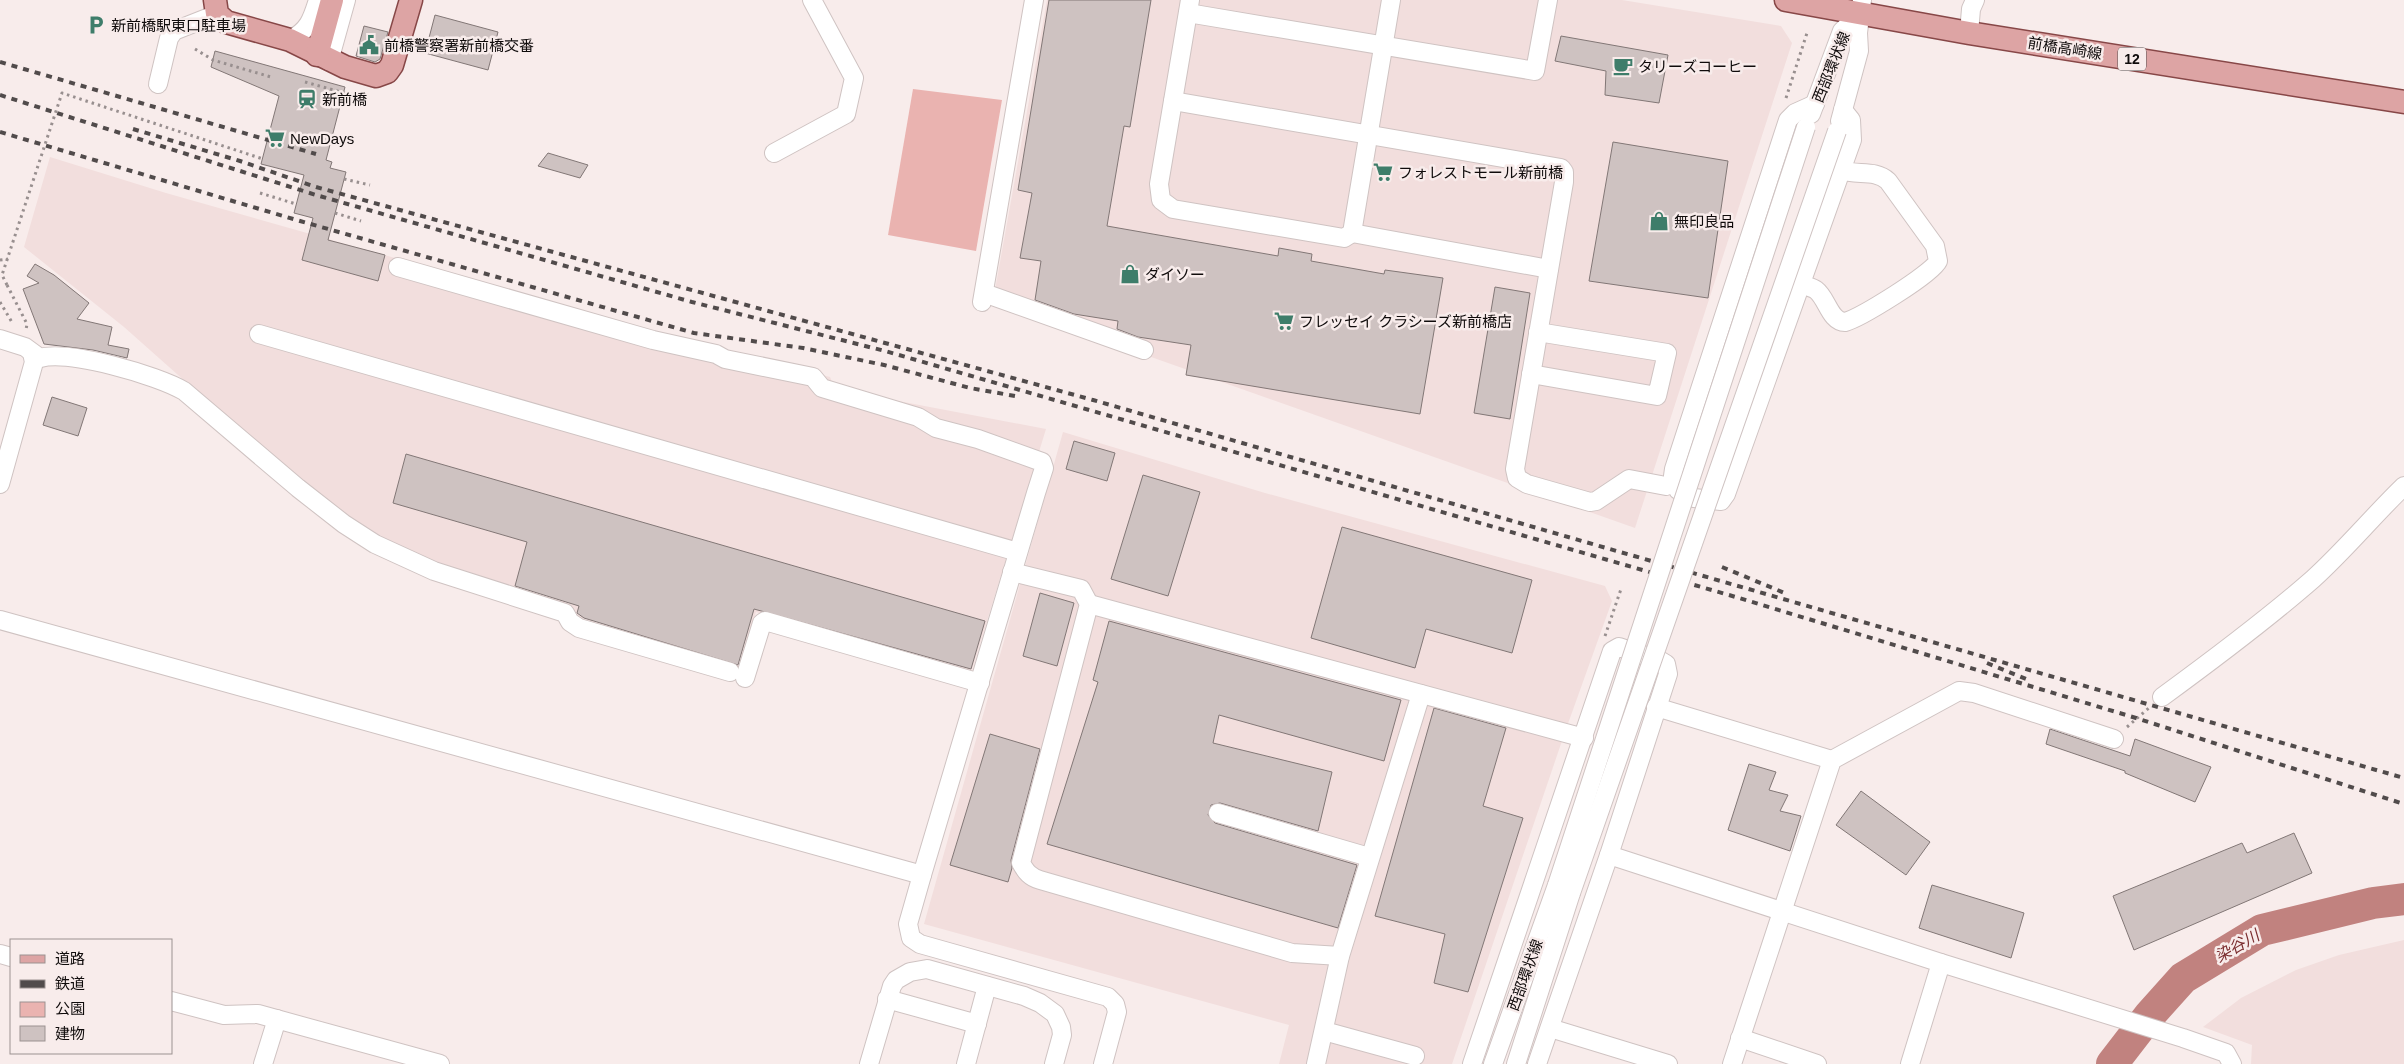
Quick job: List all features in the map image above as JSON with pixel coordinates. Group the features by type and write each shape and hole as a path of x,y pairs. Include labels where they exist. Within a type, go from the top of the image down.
{"main road":[{"path":"323,58 332,0"},
{"path":"216,7 220,18 231,24 290,40 323,58 376,76 387,72 395,57 411,0"},
{"name":"前橋高崎線","path":"1786,0 1861,6 1969,33 2404,102"}],"street":[{"path":"290,40 302,33 311,24 318,0"},
{"path":"323,58 346,0"},
{"path":"774,153 846,114 852,93 854,78 812,0"},
{"path":"1034,0 983,298 1144,350"},
{"path":"1352,233 1391,0"},
{"path":"1548,0 1535,71 1384,46 1189,6 1158,190 1161,200 1173,209 1344,238 1352,233 1549,269"},
{"path":"1969,33 1975,0"},
{"name":"西部環状線","path":"1516,1064 1564,889 1806,127 1842,31 1861,6"},
{"name":"西部環状線","path":"1493,1064 1564,889 1837,131 1859,51 1858,33 1861,6"},
{"path":"158,84 169,38 174,31 216,7"},
{"path":"1173,101 1561,168 1564,172 1564,182 1515,469 1520,480 1527,484 1590,502 1596,501 1629,479 1666,486 1674,483"},
{"path":"1815,104 1795,113 1788,120 1674,469 1674,483 1678,490 1694,498 1713,502 1721,501 1726,494 1853,132 1851,120 1843,110"},
{"path":"1801,284 1815,290 1835,317 1841,322 1845,322 1910,285 1934,268 1938,261 1935,246 1888,181 1879,174 1851,173 1841,170"},
{"path":"398,267 653,340 716,354 725,359 813,377 822,388 918,417 936,428 978,439 1042,462 1044,468 908,924 911,938 920,944 1108,997 1114,1004 1117,1012 1103,1064"},
{"path":"1532,374 1657,396 1666,353 1538,332"},
{"path":"259,334 1018,552"},
{"path":"0,339 25,347 40,358 64,355 155,376 170,382 184,391 298,488 344,524 396,556 434,571 565,613 570,622 579,628 738,675 762,623 765,621 980,683"},
{"path":"0,480 34,362 32,353"},
{"path":"2162,697 2260,624 2314,578 2404,486"},
{"path":"1012,572 1080,589 1089,604 1584,738"},
{"path":"1089,604 1021,863 1025,870 1031,877 1040,880 1292,953 1340,956"},
{"path":"0,620 922,876"},
{"path":"1472,1064 1612,651 1615,648 1619,648 1666,664 1668,674 1610,855 1537,1064"},
{"path":"1732,1064 1832,760 1959,691 1974,693 2114,739"},
{"path":"1316,1064 1340,956 1420,694"},
{"path":"1656,707 1832,760"},
{"path":"1218,813 1369,857"},
{"path":"1610,855 1941,963 2183,1038 2226,1053 2232,1064"},
{"path":"1910,1064 1941,963"},
{"path":"869,1064 887,999 896,980 910,972 927,970 1032,999 1055,1014 1061,1027 1062,1035 1054,1064"},
{"path":"966,1064 988,986"},
{"path":"887,999 977,1024"},
{"path":"172,1000 224,1015 252,1013 440,1064"},
{"path":"263,1064 276,1019"},
{"path":"1550,1028 1668,1064"},
{"path":"1324,1031 1415,1056"},
{"path":"1740,1038 1817,1064"}],"path":[{"path":"195,49 213,60 271,77"},
{"path":"305,82 348,94"},
{"path":"20,330 26,331 27,324 2,275 62,93 262,158"},
{"path":"344,180 370,185"},
{"path":"260,193 296,204"},
{"path":"335,214 360,221"},
{"path":"0,260 8,259"},
{"path":"0,302 15,329"},
{"path":"2114,739 2162,697"}],"shaded area":[{"name":"フォレストモール新前橋","path":"1047,0 1622,0 1781,26 1792,43 1635,528 993,301"},
{"path":"50,157 166,193 624,323 830,377 835,389 1046,429 971,673 756,612 737,677 376,540 277,463 124,327 24,247"},
{"path":"1063,432 1265,493 1605,586 1612,601 1565,732 1452,1064 1279,1064 1289,1025 924,924"},
{"path":"2404,940 2404,1064 2251,1064 2252,1045 2203,1027 2241,998 2296,970 2339,955"}],"green space":[{"path":"913,89 1002,100 976,251 888,235"}],"building":[{"path":"1049,0 1151,0 1130,127 1124,126 1107,226 1278,256 1279,248 1312,254 1311,261 1384,274 1385,270 1443,278 1420,414 1186,375 1191,345 1138,337 1117,329 1118,321 1074,314 1035,300 1041,261 1020,258 1032,193 1018,190"},
{"path":"435,15 498,32 488,70 425,53"},
{"path":"364,26 388,32 380,59 375,62 356,56"},
{"name":"タリーズコーヒー","path":"1561,36 1668,55 1659,103 1605,95 1606,71 1555,61"},
{"path":"215,51 345,87 326,160 332,162 330,168 346,172 328,240 385,255 378,281 302,260 313,218 294,213 304,175 261,164 279,96 211,67"},
{"name":"無印良品","path":"1613,142 1728,161 1708,298 1589,281"},
{"path":"548,153 588,165 580,178 538,166"},
{"path":"35,264 54,275 89,303 77,319 112,327 108,345 129,349 127,358 93,350 44,344 23,289 39,283 27,276"},
{"path":"1495,287 1530,293 1510,419 1474,413"},
{"path":"52,397 87,408 78,436 43,425"},
{"path":"1074,441 1115,453 1107,481 1066,469"},
{"path":"406,454 985,621 971,669 754,609 738,665 584,618 577,613 579,606 515,586 527,542 393,503"},
{"path":"1143,475 1200,492 1168,596 1111,579"},
{"path":"1342,527 1532,580 1512,653 1426,629 1415,668 1311,638"},
{"path":"1040,593 1074,603 1057,666 1023,656"},
{"path":"1109,621 1401,700 1384,761 1219,715 1213,743 1332,772 1318,831 1220,803 1211,805 1208,815 1215,823 1357,865 1338,928 1047,844 1098,682 1093,680"},
{"path":"1434,708 1506,728 1483,806 1523,818 1468,992 1434,983 1445,934 1375,916"},
{"path":"2050,729 2130,756 2135,739 2211,767 2195,802 2125,773 2125,771 2046,744"},
{"path":"990,734 1040,749 1011,860 1012,868 1008,882 950,865"},
{"path":"1749,764 1776,772 1769,790 1788,795 1780,811 1801,816 1790,851 1728,830"},
{"path":"1861,791 1930,842 1906,875 1836,825"},
{"path":"2294,833 2312,873 2134,950 2113,896 2242,843 2247,853"},
{"path":"1932,885 2024,913 2011,958 1919,928"}],"waterway":[{"name":"染谷川","path":"2112,1064 2149,1016 2183,978 2262,930 2373,903 2404,899"}],"railway":[{"path":"0,62 316,154"},
{"path":"0,95 316,195 692,302 885,351 1729,595 2136,718 2404,804"},
{"path":"133,129 240,161 316,187 1093,400 2404,778"},
{"path":"0,132 300,221 694,333 803,348 884,365 970,388 1015,396"},
{"path":"1722,567 1787,594"},
{"path":"1987,663 2026,679"}],"place":[{"name":"新前橋駅東口駐車場","path":"96,25"},
{"name":"前橋警察署新前橋交番","path":"369,45"},
{"name":"タリーズコーヒー","path":"1623,66"},
{"name":"新前橋","path":"307,99"},
{"name":"NewDays","path":"275,138"},
{"name":"フォレストモール新前橋","path":"1383,172"},
{"name":"無印良品","path":"1659,221"},
{"name":"ダイソー","path":"1130,274"},
{"name":"フレッセイ クラシーズ新前橋店","path":"1284,321"}]}
